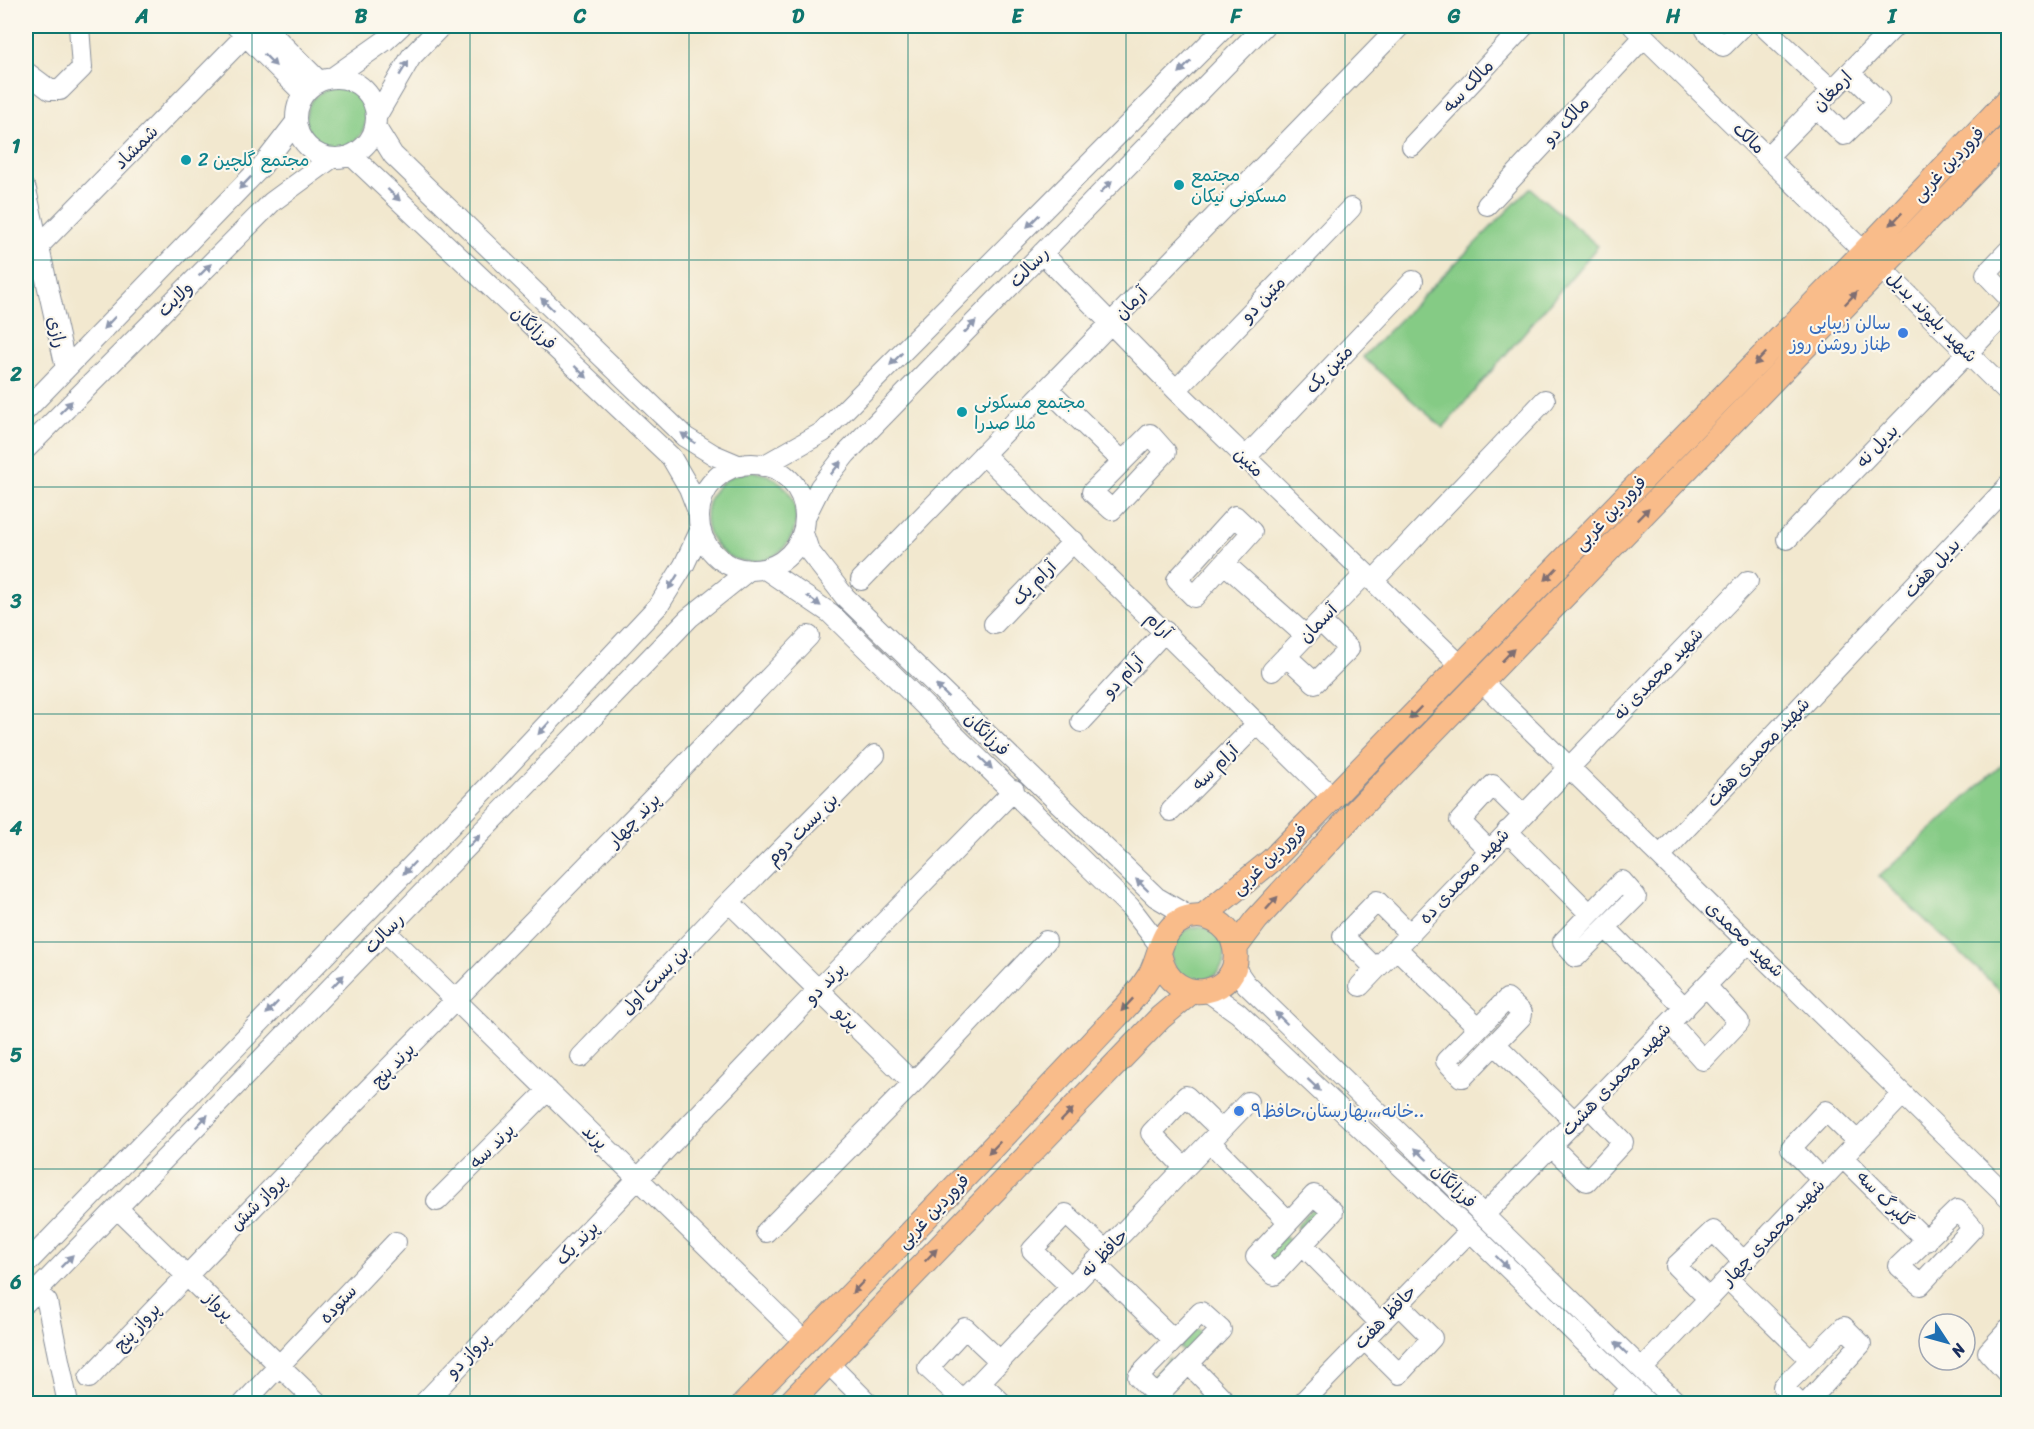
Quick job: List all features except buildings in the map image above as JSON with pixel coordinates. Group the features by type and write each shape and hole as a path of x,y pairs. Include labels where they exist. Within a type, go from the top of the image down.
{"main road":[{"name":"فروردین غربی","path":"1234,957 1256,920 1356,811 1482,682 1872,260 2008,100"},
{"name":"فروردین غربی","path":"1196,917 1272,860 1461,666 1872,260 2008,137"},
{"path":"1196,917 1224,927 1234,957 1228,978 1199,992 1169,980 1160,952 1171,927 1196,917"},
{"name":"فروردین غربی","path":"744,1404 1003,1139 1137,995 1160,952"},
{"name":"فروردین غربی","path":"789,1404 1160,1018 1199,992"}],"street":[{"path":"26,72 50,90 60,90 82,68 79,26"},
{"path":"264,26 325,80 348,80 362,88 372,101 375,122"},
{"path":"401,26 386,40 304,94 299,102 296,122 307,147 332,158 351,155 367,143 375,122 411,57 441,26"},
{"name":"رسالت","path":"763,466 823,432 1226,26"},
{"name":"رسالت","path":"804,525 820,487 846,454 1264,26"},
{"name":"آرمان","path":"861,580 1400,26"},
{"name":"مالک سه","path":"1412,146 1524,26"},
{"path":"1710,26 1706,30 1723,46 1743,26"},
{"path":"1763,26 1832,90"},
{"name":"ارمغان","path":"1768,156 1895,26"},
{"path":"241,30 304,94"},
{"name":"شمشاد","path":"31,253 241,30"},
{"name":"مالک","path":"1639,31 1872,260"},
{"name":"مالک دو","path":"1487,205 1639,31"},
{"path":"1816,107 1844,135 1879,101 1850,73"},
{"name":"ولایت","path":"26,410 262,166 296,122"},
{"name":"فرزانگان","path":"375,122 393,155 685,437 714,455 740,466"},
{"name":"فرزانگان","path":"351,155 670,457 689,488 700,522"},
{"name":"ولایت","path":"26,449 272,202 332,158"},
{"name":"رازی","path":"26,190 31,253 66,368"},
{"name":"متین دو","path":"1176,390 1351,208"},
{"path":"2008,251 1986,274 2008,297"},
{"name":"متین","path":"1042,253 1176,390 1461,666"},
{"name":"شهید بلیوند بدیل","path":"1872,260 2008,393"},
{"name":"متین یک","path":"1245,458 1413,281"},
{"name":"بدیل نه","path":"1787,539 2008,311"},
{"path":"1048,389 1121,460"},
{"name":"آسمان","path":"1272,671 1320,621 1369,578 1545,400"},
{"name":"آرام","path":"983,454 1333,798"},
{"path":"740,466 763,466 784,476 795,487 802,501 804,525 795,549 782,561 757,570 732,567 718,558 707,546 700,522 708,488 725,472 740,466"},
{"name":"بدیل هفت","path":"1856,649 2008,486"},
{"name":"رسالت","path":"26,1264 487,788 659,605 684,565 700,522"},
{"name":"فرزانگان","path":"804,525 809,551 844,597 1156,897 1196,917"},
{"name":"آرام یک","path":"994,624 1074,541"},
{"path":"1225,564 1306,636"},
{"name":"فرزانگان","path":"757,570 830,613 1014,790 1130,907 1160,952"},
{"name":"رسالت","path":"31,1297 689,618 757,570"},
{"name":"شهید محمدی نه","path":"1569,766 1748,581"},
{"path":"1286,656 1315,683 1349,649 1320,621"},
{"name":"آرام دو","path":"1081,722 1165,631"},
{"name":"پرند چهار","path":"456,1000 615,840 809,636"},
{"name":"شهید محمدی هفت","path":"1660,856 1856,649"},
{"name":"شهید محمدی","path":"1482,682 1903,1094 2007,1192"},
{"name":"آرام سه","path":"1171,811 1258,723"},
{"name":"بن بست دوم","path":"729,902 875,755"},
{"name":"شهید محمدی ده","path":"1360,986 1569,766"},
{"path":"1490,850 1460,820 1493,785 1523,815"},
{"name":"پرند دو","path":"639,1179 818,990 1014,790"},
{"path":"1507,831 1590,914"},
{"path":"1623,881 1636,897 1606,928 1576,957 1563,942 1623,881"},
{"path":"1376,969 1343,936 1377,901 1403,941 1478,1028"},
{"name":"پرتو","path":"729,902 913,1083"},
{"name":"بن بست اول","path":"581,1057 729,902"},
{"path":"1606,928 1685,1008"},
{"name":"پرند","path":"386,932 805,1342"},
{"path":"766,1232 913,1083 1046,941"},
{"name":"شهید محمدی هشت","path":"1484,1215 1748,942"},
{"name":"فرزانگان","path":"1234,957 1246,984 1678,1404"},
{"path":"1670,1023 1703,1060 1739,1022 1706,986"},
{"name":"فرزانگان","path":"1199,992 1238,1013 1470,1231 1648,1404"},
{"path":"1505,999 1509,1000 1522,1015 1495,1044 1464,1077 1461,1077 1446,1061 1505,999"},
{"name":"پرند پنج","path":"331,1130 456,1000"},
{"path":"1495,1044 1575,1122"},
{"name":"پرند سه","path":"437,1202 548,1090"},
{"name":"شهید محمدی چهار","path":"1642,1369 1903,1094"},
{"path":"1185,1168 1151,1133 1186,1096 1215,1136 1289,1222"},
{"name":"حافظ نه","path":"961,1402 1248,1102"},
{"path":"1551,1146 1587,1181 1623,1142 1589,1107"},
{"path":"1822,1180 1791,1148 1826,1111 1858,1142"},
{"name":"پرواز شش","path":"186,1275 331,1130"},
{"name":"گلبرگ سه","path":"1843,1158 1927,1241"},
{"name":"پرند یک","path":"514,1307 639,1179"},
{"path":"1314,1195 1333,1212 1303,1245 1274,1275 1256,1257 1314,1195"},
{"name":"پرواز","path":"118,1209 319,1404"},
{"path":"1071,1287 1032,1250 1066,1214 1100,1257 1174,1340"},
{"name":"حافظ هفت","path":"1300,1404 1470,1231"},
{"path":"1709,1299 1676,1266 1713,1231 1744,1262"},
{"name":"ستوده","path":"243,1404 396,1242"},
{"path":"1303,1245 1380,1323"},
{"name":"پرواز پنج","path":"89,1378 186,1275"},
{"path":"1728,1279 1810,1359"},
{"path":"31,1297 47,1302 68,1404"},
{"path":"1364,1339 1399,1374 1432,1338 1398,1304"},
{"name":"پرواز دو","path":"423,1404 514,1307"},
{"path":"1202,1312 1221,1330 1189,1364 1157,1396 1138,1377 1202,1312"},
{"path":"1800,1404 1783,1387 1844,1327 1862,1344 1806,1404"},
{"path":"961,1402 928,1368 964,1328 1000,1361"},
{"path":"2008,1330 1988,1352 2007,1373 2008,1371"},
{"path":"828,1363 870,1404"},
{"path":"1189,1364 1228,1404"},
{"path":"980,1382 1003,1404"},
{"path":"1617,1404 1632,1388"}],"green space":[{"path":"330,88 342,88 353,93 361,101 366,118 364,130 353,143 342,148 330,148 319,143 311,135 306,124 306,112 311,101 319,93"},
{"path":"1530,188 1598,246 1443,428 1363,357"},
{"path":"751,472 768,476 783,485 792,500 796,517 792,534 783,549 768,558 751,562 734,558 719,549 710,534 706,517 710,500 719,485 734,476"},
{"path":"2008,759 2008,990 2004,994 1879,877"},
{"path":"1198,927 1208,929 1217,935 1223,944 1225,954 1223,964 1217,973 1208,979 1198,981 1188,979 1179,973 1173,964 1171,954 1173,944 1179,935 1188,929"},
{"path":"1313,1207 1322,1215 1304,1234 1296,1227"},
{"path":"1284,1236 1293,1243 1275,1263 1267,1255"},
{"path":"1196,1328 1204,1335 1187,1355 1179,1347"},
{"path":"1169,1358 1177,1365 1160,1384 1152,1377"}],"place":[{"name":"مجتمع گلچین 2","path":"186,160"},
{"name":"مجتمع مسکونی نیکان","path":"1179,185"},
{"name":"سالن زیبایی طناز روشن روز","path":"1903,333"},
{"name":"مجتمع مسکونی ملا صدرا","path":"962,412"},
{"name":"خانه،،،بهارستان،حافظ۹..","path":"1239,1111"}]}
